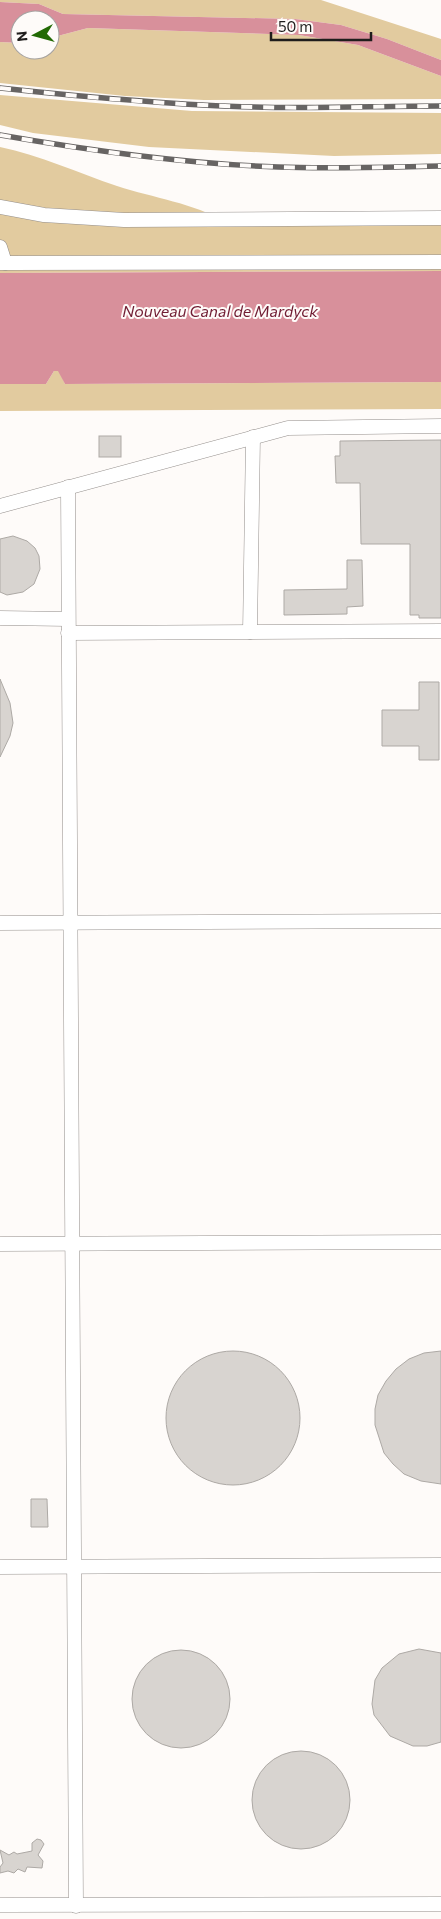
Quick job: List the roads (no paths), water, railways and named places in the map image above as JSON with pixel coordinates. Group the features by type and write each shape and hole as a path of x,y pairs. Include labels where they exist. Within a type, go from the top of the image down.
{"lane":[{"path":"0,207 44,215 124,220 441,218"},
{"path":"0,248 2,263 441,262"},
{"path":"0,506 253,437 306,426 441,426"},
{"path":"250,632 253,437"},
{"path":"68,487 76,1906"},
{"path":"0,618 68,626 250,632 441,631"},
{"path":"0,923 441,921"},
{"path":"0,1244 441,1242"},
{"path":"0,1567 441,1565"},
{"path":"0,1904 76,1906 441,1904"}],"water":[{"path":"0,2 39,4 53,10 10,10 10,42 0,42"},
{"path":"60,13 295,19 341,25 387,39 441,60 441,76 358,45 299,35 88,28 60,35"},
{"name":"Nouveau Canal de Mardyck","path":"441,271 441,382 65,384 58,371 54,371 46,384 0,384 0,273"}],"railway":[{"path":"0,88 127,100 222,106 301,108 441,106"},
{"path":"0,135 104,151 208,163 298,168 441,166"}]}
